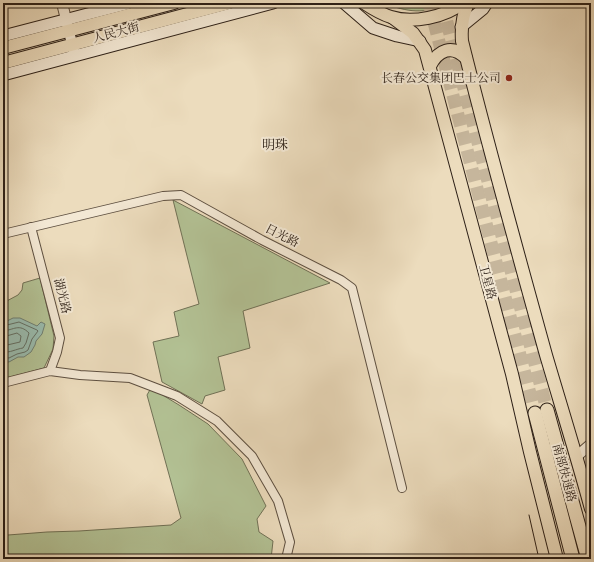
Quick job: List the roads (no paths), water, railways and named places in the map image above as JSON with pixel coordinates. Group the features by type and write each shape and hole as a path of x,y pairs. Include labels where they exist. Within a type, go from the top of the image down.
{"highway":[{"name":"南部快速路","path":"574,559 541,411 588,559"}],"main road":[{"path":"3,36 67,25 130,3"},
{"name":"人民大街","path":"3,48 67,25 174,3"},
{"name":"人民大街","path":"3,63 73,50 229,3"},
{"path":"3,75 73,50 273,3"},
{"path":"344,3 373,28 396,36 420,41"},
{"path":"364,3 378,12 393,18 418,20 442,14 458,7 462,3"},
{"path":"468,3 464,11 461,27 462,41 466,58 546,357 577,456 591,509"},
{"path":"461,27 483,9 487,3"},
{"name":"卫星路","path":"393,18 414,33 425,50 430,66 512,374 530,452 558,559"},
{"path":"430,66 434,57 438,54 452,50 458,51 466,58"}],"street":[{"path":"62,3 73,50"},
{"name":"日光路","path":"3,234 163,196 181,195 262,240 341,280 352,288 402,488"},
{"name":"湖光路","path":"32,227 60,338 58,352 50,371"},
{"path":"3,383 50,371 130,378 177,396 216,421 252,456 278,501 290,542 286,559"},
{"path":"577,456 591,444"}],"water":[{"path":"13,318 20,318 37,326 41,322 45,324 42,334 36,341 31,352 24,357 18,357 9,362 3,361 3,323"}],"tunnel":[{"path":"429,3 535,413"},
{"path":"442,3 547,410"}],"tram line":[{"path":"529,515 539,559"}],"place":[{"name":"长春公交集团巴士公司","path":"509,78"}],"district":[{"name":"明珠","path":"275,145"}]}
